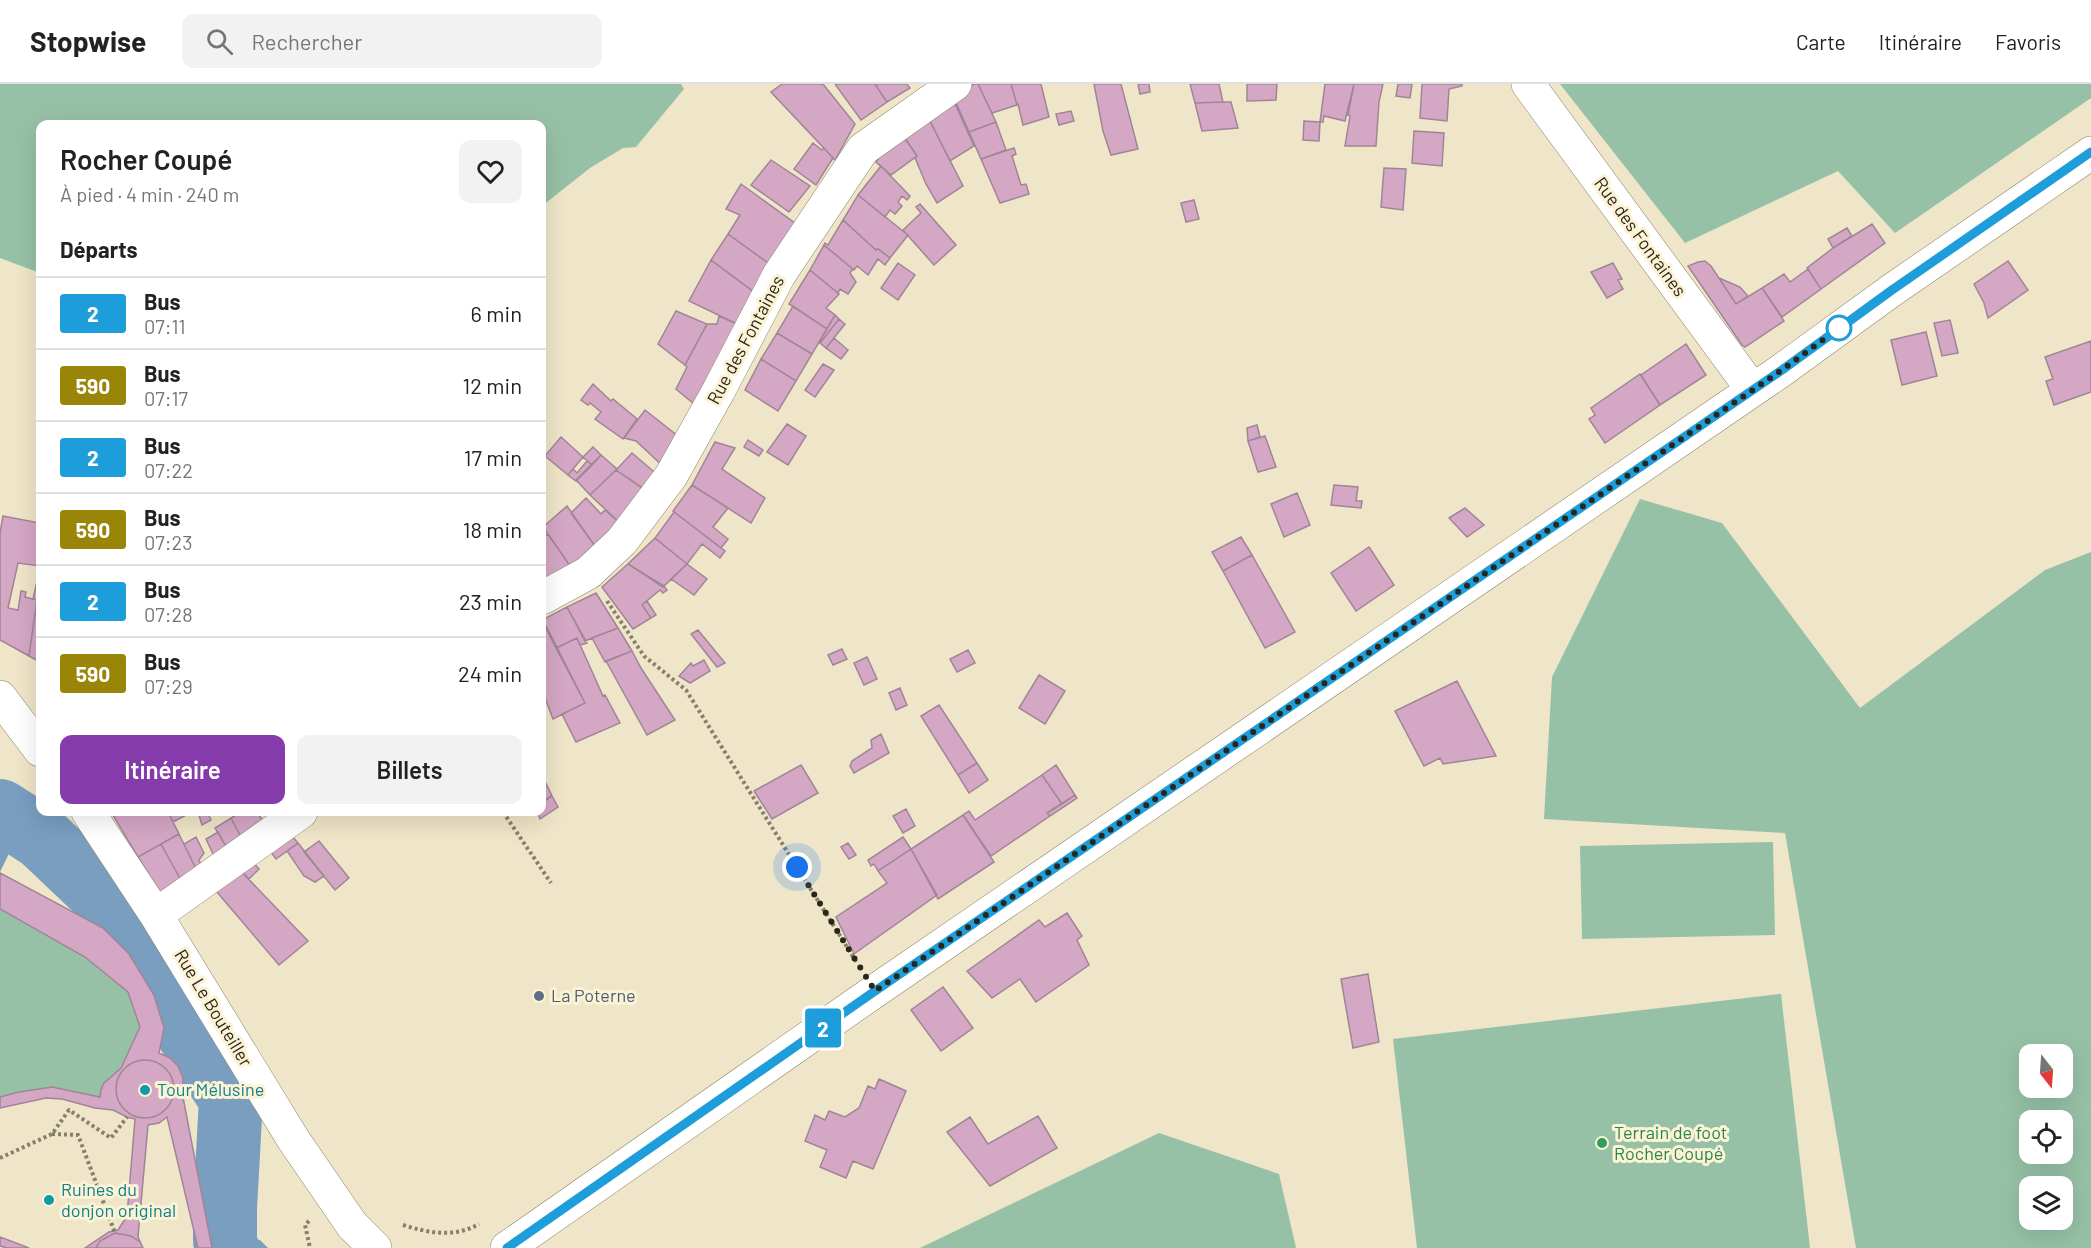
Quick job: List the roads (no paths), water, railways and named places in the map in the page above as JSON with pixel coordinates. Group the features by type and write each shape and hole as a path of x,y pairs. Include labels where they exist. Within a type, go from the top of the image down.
{"main road":[{"name":"Rue des Fontaines","path":"546,596 588,573 622,541 671,476 779,275 863,149 955,84"},
{"name":"Rue des Fontaines","path":"1528,84 1752,389"},
{"path":"507,1248 875,991 1752,389 2091,153"},
{"path":"0,697 36,741"},
{"name":"Rue Le Bouteiller","path":"91,816 156,915 351,1237 375,1248"},
{"path":"156,915 295,816"}],"water":[{"path":"0,783 25,821 0,872"},
{"path":"250,1238 260,1240 268,1248 212,1248 211,1241 240,1241"}],"waterway":[{"path":"0,811 42,838 121,913 181,1022 231,1099 225,1208 227,1248"}],"place":[{"name":"La Poterne","path":"539,996"},
{"name":"Tour Mélusine","path":"145,1090"},
{"name":"Terrain de foot Rocher Coupé","path":"1602,1143"},
{"name":"Ruines du donjon original","path":"49,1200"}]}
